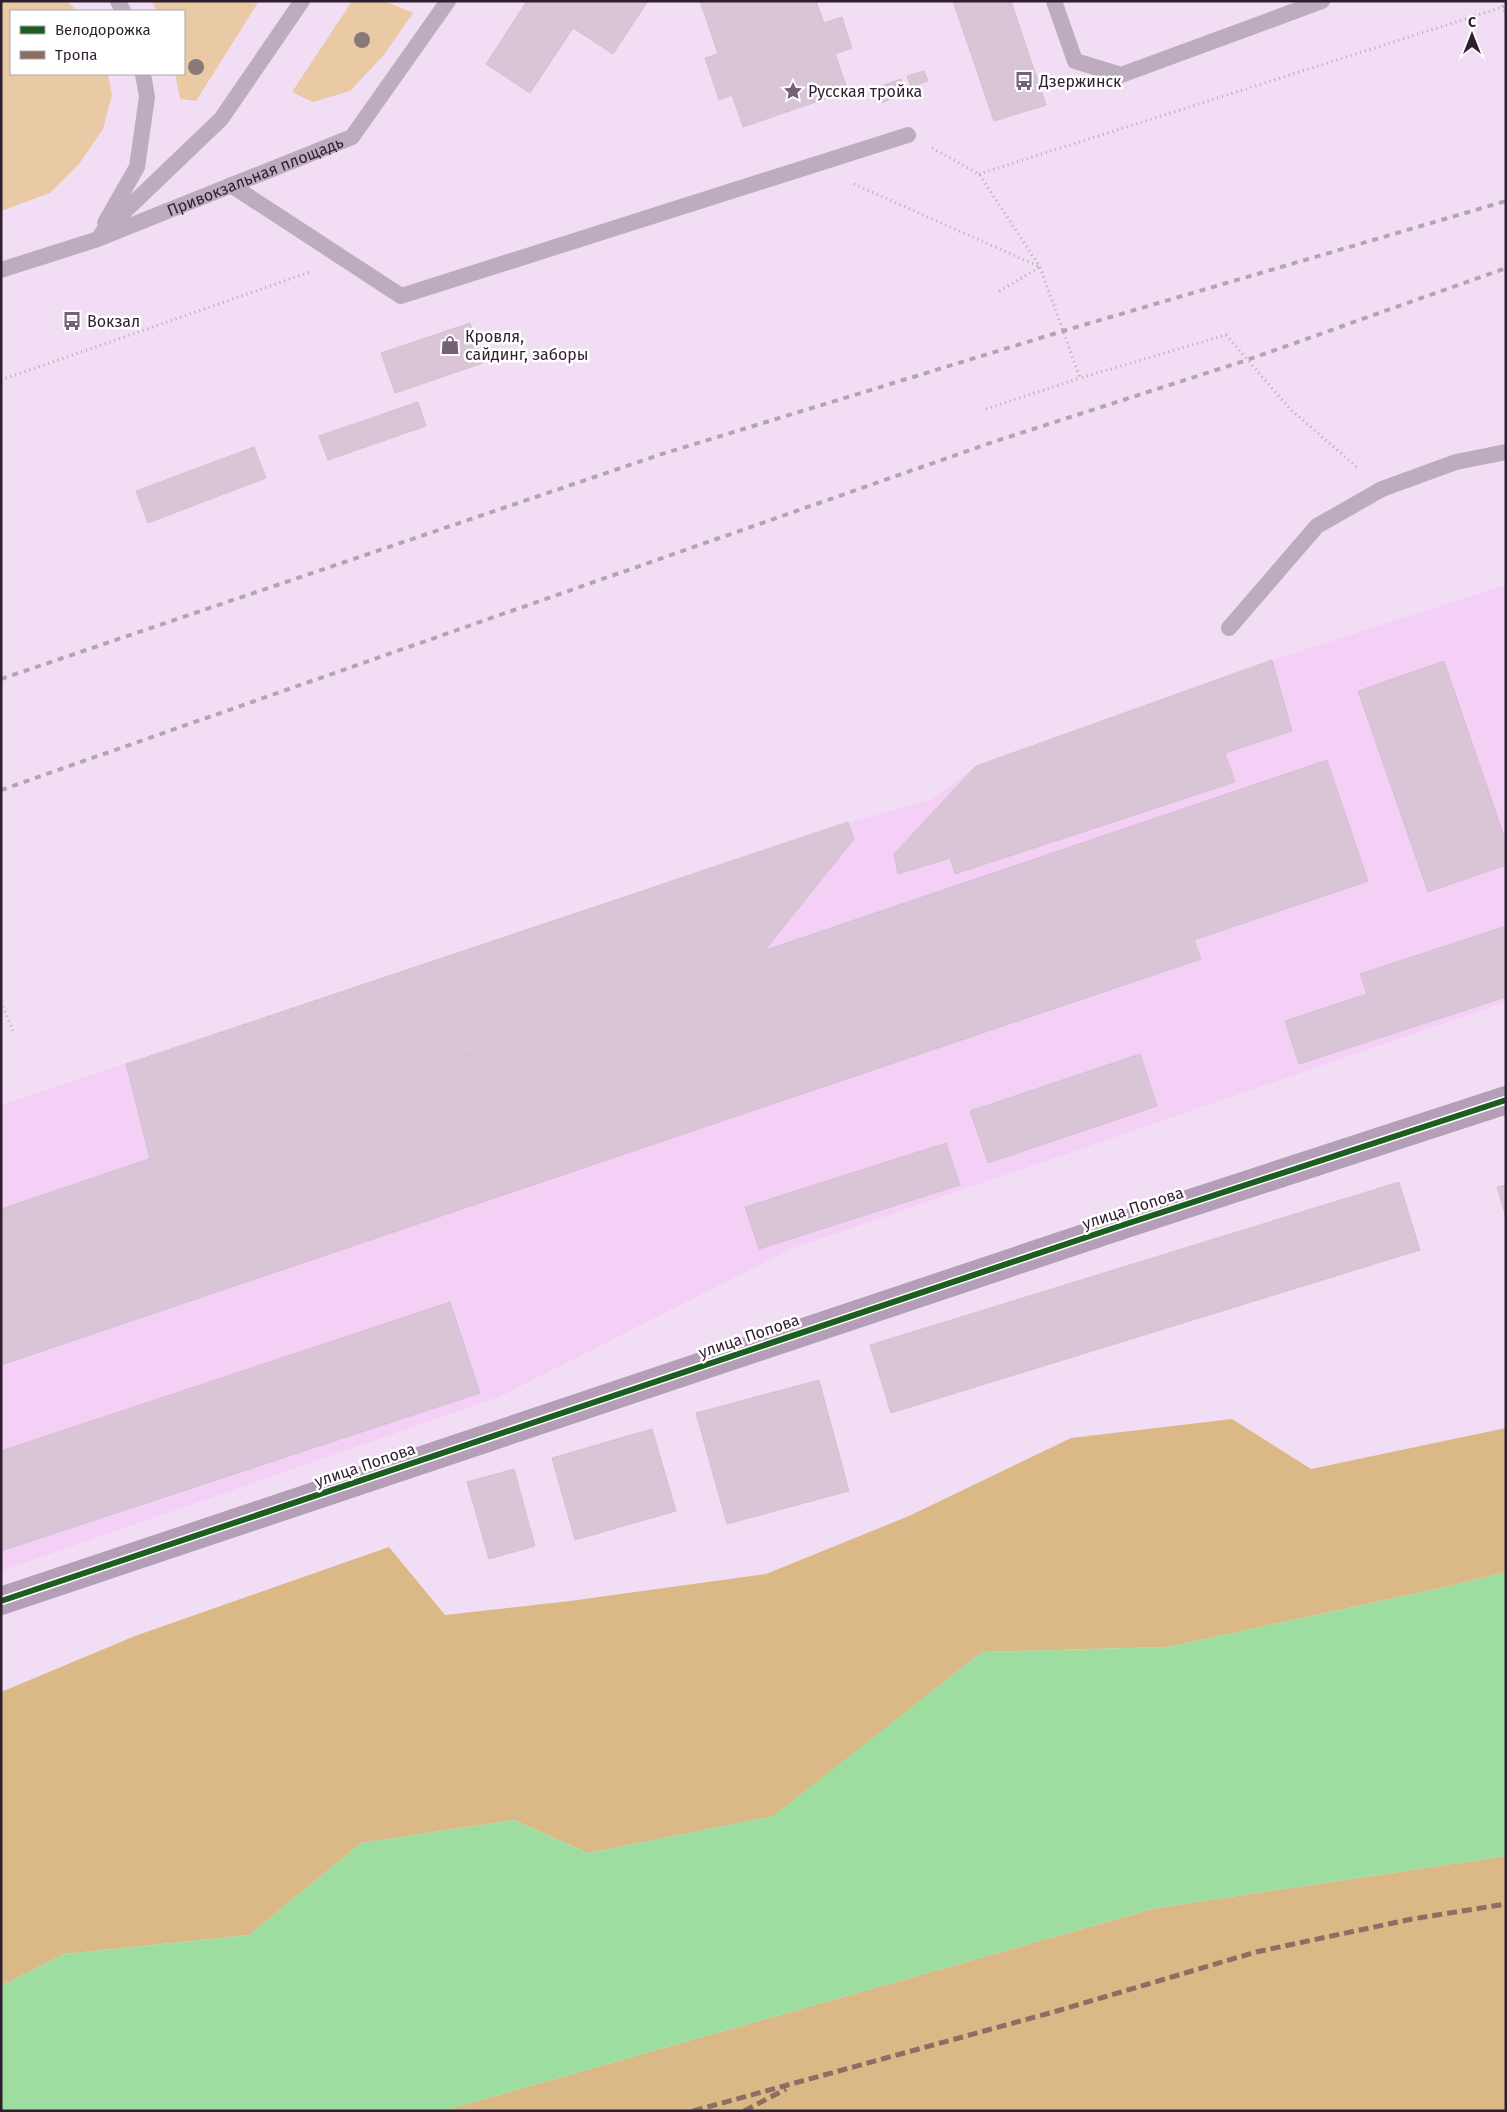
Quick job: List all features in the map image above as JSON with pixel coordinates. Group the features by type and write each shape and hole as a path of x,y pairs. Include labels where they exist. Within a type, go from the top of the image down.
{"street":[{"name":"улица Попова","path":"1,1601 1110,1230 1506,1100"}],"lane":[{"path":"95,240 221,119 302,1"},
{"name":"Привокзальная площадь","path":"1,270 95,240 352,137 448,1"},
{"path":"1054,1 1075,61 1121,74 1322,1"},
{"path":"95,240 137,167 147,97 143,75"},
{"path":"231,185 401,296 908,135"},
{"path":"1229,628 1317,526 1382,489 1456,462 1506,452"}],"path":[{"path":"1500,1 1504,6 1506,15"},
{"path":"979,174 1504,6"},
{"path":"908,135 979,174 1040,267 1080,378"},
{"path":"812,165 1040,267"},
{"path":"1,380 345,259"},
{"path":"998,292 1040,267"},
{"path":"986,409 1080,378 1226,335 1290,409 1382,489"},
{"path":"1,1002 13,1031"}],"shaded area":[{"path":"1,1 67,1 76,10 10,10 10,75 108,75 112,95 103,129 79,164 50,193 1,211"},
{"path":"151,1 259,1 196,101 180,99 175,75 185,75 185,10 156,10"},
{"path":"352,1 385,1 413,13 383,56 350,91 313,102 292,92"},
{"path":"1506,585 1506,1002 791,1249 499,1397 1,1571 1,1105 848,823 933,799 976,766 1272,660"},
{"path":"1232,1419 1311,1469 1506,1428 1506,1572 1168,1647 982,1652 774,1816 588,1853 514,1820 361,1843 249,1935 64,1954 1,1986 1,1692 135,1636 389,1547 445,1615 570,1601 766,1574 909,1516 1071,1438"},
{"path":"1506,1572 1506,1856 1156,1908 442,2111 1,2111 1,1986 64,1954 249,1935 361,1843 514,1820 588,1853 773,1816 982,1652 1168,1647"},
{"path":"1506,1856 1506,2111 442,2111 1156,1908"}],"building":[{"path":"527,1 648,1 613,54 573,28 530,93 486,64"},
{"path":"700,1 816,1 824,23 842,17 852,48 835,54 848,91 743,127 732,95 719,100 705,58 718,54"},
{"path":"953,1 1011,1 1046,105 994,121"},
{"path":"924,71 928,81 911,87 907,76"},
{"path":"901,79 906,93 881,103 875,88"},
{"path":"470,323 483,363 395,393 381,353"},
{"path":"418,402 426,426 328,460 319,436"},
{"path":"254,447 266,478 148,523 136,491"},
{"path":"1272,660 1292,731 1225,753 1235,782 955,874 950,858 898,874 894,854 976,766"},
{"path":"1444,661 1506,842 1506,865 1428,892 1358,691"},
{"path":"1327,760 1368,881 1194,940 1201,959 1,1365 1,1209"},
{"path":"848,822 854,839 761,955 151,1163 126,1064"},
{"path":"1506,926 1506,997 1299,1064 1285,1021 1367,994 1360,974"},
{"path":"1140,1054 1157,1106 988,1163 970,1111"},
{"path":"946,1143 960,1185 759,1249 745,1207"},
{"path":"1399,1182 1420,1250 891,1413 870,1345"},
{"path":"1506,1185 1506,1217 1497,1187"},
{"path":"450,1302 480,1393 1,1551 1,1451"},
{"path":"819,1380 849,1491 727,1524 696,1413"},
{"path":"652,1429 676,1511 575,1540 552,1458"},
{"path":"514,1469 535,1546 489,1559 467,1482"}],"railway":[{"path":"1,679 662,454 1063,331 1506,201"},
{"path":"1,790 993,442 1247,360 1506,268"}],"marked path":[{"path":"693,2111 1057,2011 1256,1952 1412,1919 1506,1904"},
{"path":"744,2111 786,2089"}],"cycle path":[{"path":"1,1601 1120,1226 1506,1100"}],"place":[{"name":"Дзержинск","path":"1024,81"},
{"name":"Русская тройка","path":"793,91"},
{"name":"Вокзал","path":"72,321"},
{"name":"Кровля, сайдинг, заборы","path":"450,345"}]}
